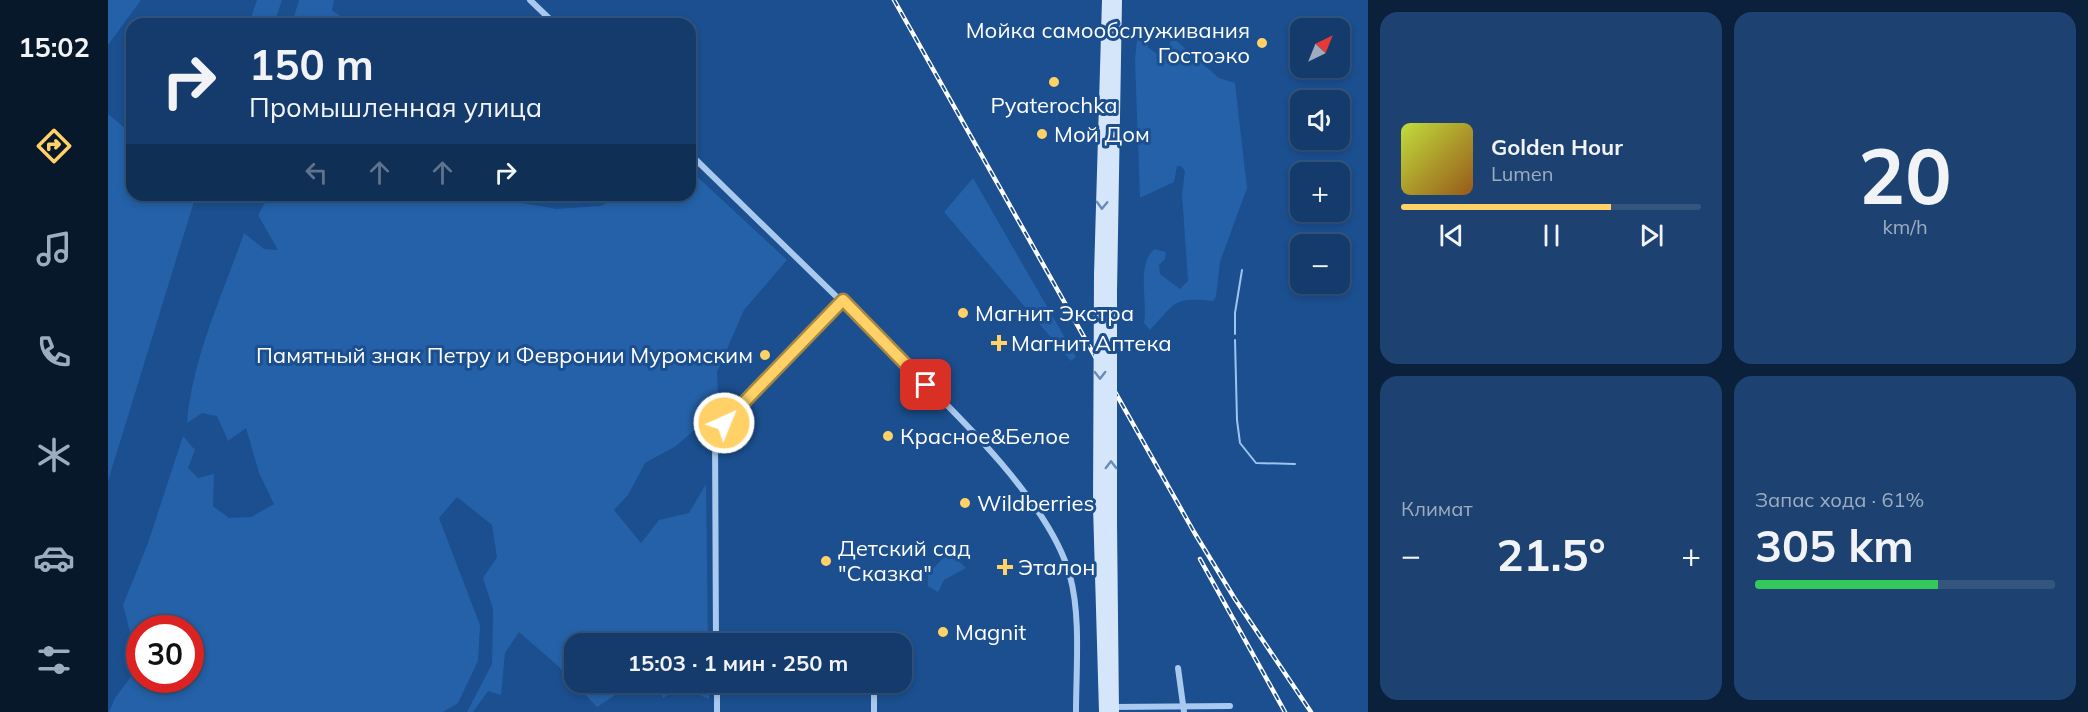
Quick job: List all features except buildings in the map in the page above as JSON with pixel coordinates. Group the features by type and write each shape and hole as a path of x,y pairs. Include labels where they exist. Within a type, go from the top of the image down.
{"main road":[{"path":"1108,0 1100,275 1099,506 1111,710"},
{"path":"1111,710 1111,292 1116,0"}],"street":[{"path":"530,0 549,18"},
{"path":"696,160 843,300 978,439 1036,510 1057,542 1070,577 1074,609 1076,712"},
{"path":"716,633 713,439 716,431 843,300"},
{"path":"1178,668 1184,710"},
{"path":"717,693 717,712"},
{"path":"873,712 874,693"},
{"path":"1111,710 1184,710 1230,706"}],"shaded area":[{"path":"108,0 141,0 126,18 108,45"},
{"path":"257,0 282,0 276,18 251,18"},
{"path":"299,0 334,0 332,10 343,18 294,18"},
{"path":"1138,31 1142,32 1148,47 1158,55 1167,53 1172,37 1219,78 1235,83 1247,188 1220,262 1216,297 1213,301 1190,300 1176,304 1150,330 1144,323 1144,274 1145,265 1154,249 1166,252 1165,259 1159,265 1160,274 1180,289 1188,281 1182,194 1185,171 1181,166 1177,166 1174,182 1140,198 1135,59"},
{"path":"108,114 126,129 126,201 194,201 108,481"},
{"path":"696,176 787,260 744,310 717,372 718,391 714,413 676,446 645,463 628,495 614,510 641,543 659,520 689,513 706,484 708,633 564,633 564,672 519,632 505,653 501,695 488,691 473,712 467,712 492,664 493,609 483,578 497,557 492,525 457,497 439,518 480,625 478,661 458,703 443,712 109,712 115,698 126,683 126,693 204,693 204,615 126,616 123,605 148,543 183,436 195,450 188,468 198,478 214,474 213,506 229,518 251,517 274,504 259,473 246,428 228,441 217,416 202,413 187,423 195,374 209,326 244,233 264,249 278,250 258,215 266,201 511,201 556,209 600,206 610,201 696,201"},
{"path":"973,178 1076,357 1071,361 944,212"},
{"path":"949,552 966,568 944,580 938,592 928,586 928,574"},
{"path":"584,693 618,693 597,707"},
{"path":"661,693 671,693 663,698"},
{"path":"695,693 709,693 709,699"}],"waterway":[{"path":"1235,334 1235,313 1242,270"},
{"path":"1235,340 1237,420 1240,443 1256,463 1295,464"}],"railway":[{"path":"894,0 1194,532 1235,599 1311,712"},
{"path":"1200,559 1285,712"}],"place":[{"name":"Мойка самообслуживания Гостоэко","path":"1262,43"},
{"name":"Pyaterochka","path":"1054,82"},
{"name":"Мой Дом","path":"1042,134"},
{"name":"Магнит Экстра","path":"963,313"},
{"name":"Магнит Аптека","path":"999,343"},
{"name":"Памятный знак Петру и Февронии Муромским","path":"765,355"},
{"name":"Красное&Белое","path":"888,436"},
{"name":"Wildberries","path":"965,503"},
{"name":"Детский сад \"Сказка\"","path":"826,561"},
{"name":"Эталон","path":"1005,567"},
{"name":"Magnit","path":"943,632"}],"route":[{"path":"724,423 843,300 926,385"}]}
